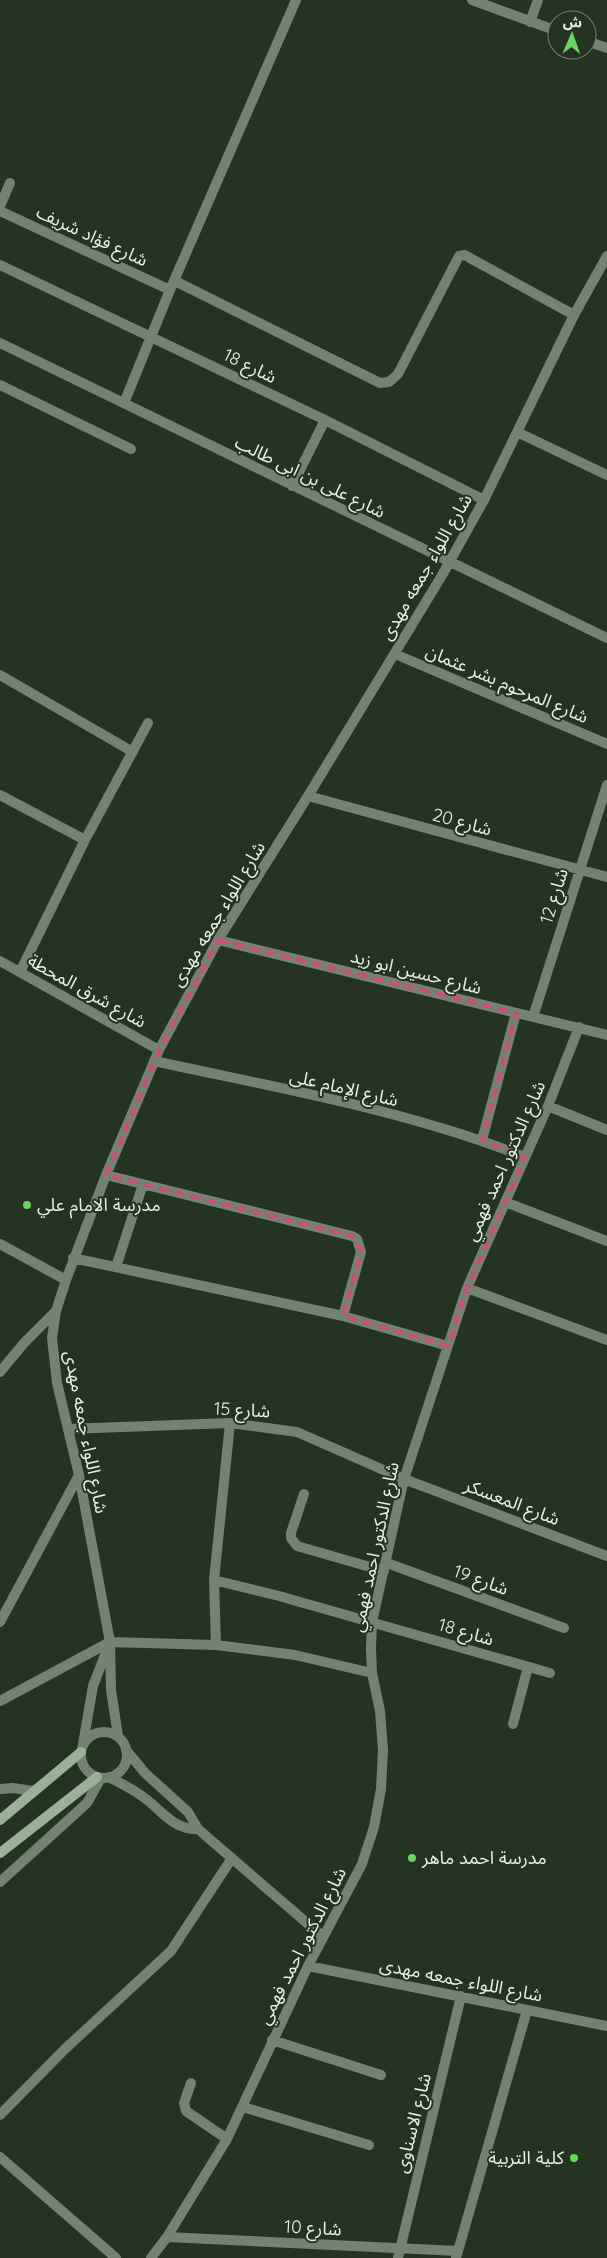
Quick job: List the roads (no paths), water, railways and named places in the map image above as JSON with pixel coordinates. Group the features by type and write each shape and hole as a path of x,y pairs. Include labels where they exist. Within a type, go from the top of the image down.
{"main road":[{"path":"0,1820 82,1748"},
{"path":"0,1854 102,1777"}],"street":[{"path":"124,403 172,285 296,0"},
{"path":"472,0 547,28"},
{"path":"530,22 538,0"},
{"path":"0,206 10,183"},
{"name":"شارع فؤاد شريف","path":"0,211 172,285 380,383 389,382 398,374 459,256 465,255 574,315"},
{"name":"شارع اللواء جمعه مهدى","path":"118,1736 111,1690 110,1642 79,1475 57,1383 52,1338 56,1311 73,1258 158,1050 218,940 308,796 449,563 484,500 574,315 607,256"},
{"name":"شارع 18","path":"0,265 325,420 484,500"},
{"name":"شارع على بن ابى طالب","path":"0,342 449,563 607,638"},
{"path":"0,385 131,449"},
{"path":"292,486 325,420"},
{"path":"517,432 607,475"},
{"name":"شارع المرحوم بشر عثمان","path":"395,654 607,744"},
{"path":"0,675 132,752"},
{"path":"20,972 85,840 148,723"},
{"name":"شارع 12","path":"533,1016 607,785"},
{"path":"0,795 85,840"},
{"name":"شارع 20","path":"308,796 579,871 607,877"},
{"name":"شارع حسين ابو زيد","path":"218,940 607,1035"},
{"name":"شارع شرق المحطة","path":"0,961 158,1050"},
{"path":"482,1140 516,1013"},
{"name":"شارع الدكتور احمد فهمي","path":"151,2258 167,2237 227,2139 322,1936 362,1864 374,1827 381,1788 383,1750 380,1711 372,1673 372,1622 404,1479 467,1288 548,1106 579,1027"},
{"name":"شارع الإمام على","path":"154,1061 346,1104 482,1140 525,1157"},
{"path":"548,1106 607,1130"},
{"path":"106,1175 343,1233 357,1239 361,1252 343,1316"},
{"path":"116,1267 144,1184"},
{"path":"506,1202 607,1241"},
{"path":"0,1244 66,1280"},
{"path":"73,1258 343,1316 448,1346"},
{"path":"467,1288 607,1340"},
{"path":"0,1372 56,1311"},
{"path":"216,1645 214,1580 230,1422"},
{"name":"شارع 15","path":"68,1429 230,1422 297,1432 404,1479"},
{"path":"0,1622 79,1475"},
{"name":"شارع المعسكر","path":"404,1479 607,1556"},
{"path":"304,1494 291,1538 297,1546 385,1567"},
{"name":"شارع 19","path":"385,1567 564,1628"},
{"name":"شارع 18","path":"214,1580 279,1596 550,1673"},
{"path":"110,1642 93,1686 82,1748 84,1768 140,1795 176,1825 190,1829 198,1828"},
{"path":"0,1701 110,1642 216,1645 295,1655 372,1673"},
{"path":"513,1724 528,1666"},
{"path":"82,1748 88,1738 103,1732 118,1736 126,1750 145,1774 188,1812 198,1828 322,1936"},
{"path":"0,1882 87,1802 102,1777 118,1773 127,1759 126,1750"},
{"path":"0,1789 13,1788 33,1792"},
{"path":"0,2115 65,2049 171,1951 232,1858"},
{"name":"شارع اللواء جمعه مهدى","path":"308,1966 607,2026"},
{"name":"شارع الاسناوى","path":"399,2253 461,1996"},
{"path":"457,2254 527,2010"},
{"path":"272,2040 381,2075"},
{"path":"190,2083 184,2103 186,2111 227,2139"},
{"path":"243,2106 369,2145"},
{"path":"0,2157 116,2258"},
{"name":"شارع 10","path":"167,2237 399,2253 457,2254"}],"place":[{"name":"مدرسة الامام علي","path":"27,1205"},
{"name":"مدرسة احمد ماهر","path":"412,1858"},
{"name":"كلية التربية","path":"574,2158"}]}
